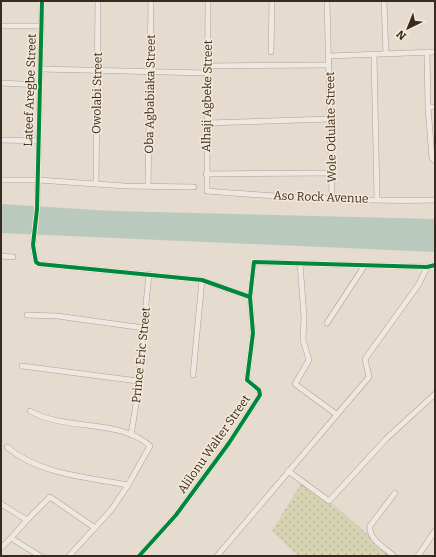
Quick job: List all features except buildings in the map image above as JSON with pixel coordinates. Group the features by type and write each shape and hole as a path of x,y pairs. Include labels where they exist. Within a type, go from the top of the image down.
{"street":[{"name":"Lateef Aregbe Street","path":"42,1 38,195 33,245 34,260 39,264 149,274"},
{"name":"Owolabi Street","path":"96,184 98,1"},
{"name":"Oba Agbabiaka Street","path":"148,186 151,1"},
{"name":"Alhaji Agbeke Street","path":"206,191 206,73 208,1"},
{"path":"271,52 272,1"},
{"name":"Wole Odulate Street","path":"327,1 330,65 332,198"},
{"path":"384,1 386,54"},
{"path":"1,26 42,26"},
{"path":"427,52 428,107 432,158 435,161"},
{"path":"329,56 435,52"},
{"path":"374,55 377,199"},
{"path":"207,66 330,65"},
{"path":"41,69 98,72 206,73"},
{"path":"1,83 40,84"},
{"path":"428,107 435,107"},
{"path":"206,123 330,119"},
{"path":"1,140 38,140"},
{"path":"206,174 332,173"},
{"path":"1,180 38,180 96,184 194,187"},
{"name":"Aso Rock Avenue","path":"206,191 406,201 435,200"},
{"path":"1,256 13,257"},
{"name":"Alilonu Walter Street","path":"140,556 176,515 229,443 260,395 259,390 247,380 253,333 250,297 254,262 300,264"},
{"path":"336,414 295,384 309,360 303,340 304,317 300,264 427,268 435,265"},
{"path":"327,324 365,265"},
{"path":"217,556 256,512 288,471 369,377 365,359 419,284 427,268"},
{"path":"149,274 202,280 250,297"},
{"name":"Prince Eric Street","path":"130,435 138,381 149,274"},
{"path":"193,375 202,280"},
{"path":"27,315 57,316 144,328"},
{"path":"22,366 138,381"},
{"path":"288,471 330,502 387,438 435,394"},
{"path":"30,411 40,416 68,424 110,429 130,435 149,444 150,448 112,509 69,556"},
{"path":"7,447 19,457 37,466 55,471 128,485"},
{"path":"394,556 372,537 370,526 395,493"},
{"path":"1,548 50,497 95,528"},
{"path":"1,504 27,520"},
{"path":"418,556 435,531"},
{"path":"11,538 40,556"}],"shaded area":[{"path":"1,204 112,211 435,219 435,252 1,233"},
{"path":"304,478 392,556 298,556 272,531"}],"cycle path":[{"path":"42,1 37,209 33,245 36,262 39,264 202,280 250,297"},
{"path":"139,556 176,515 229,443 260,395 259,390 247,380 253,333 250,297 254,262 427,267 435,265"}]}
